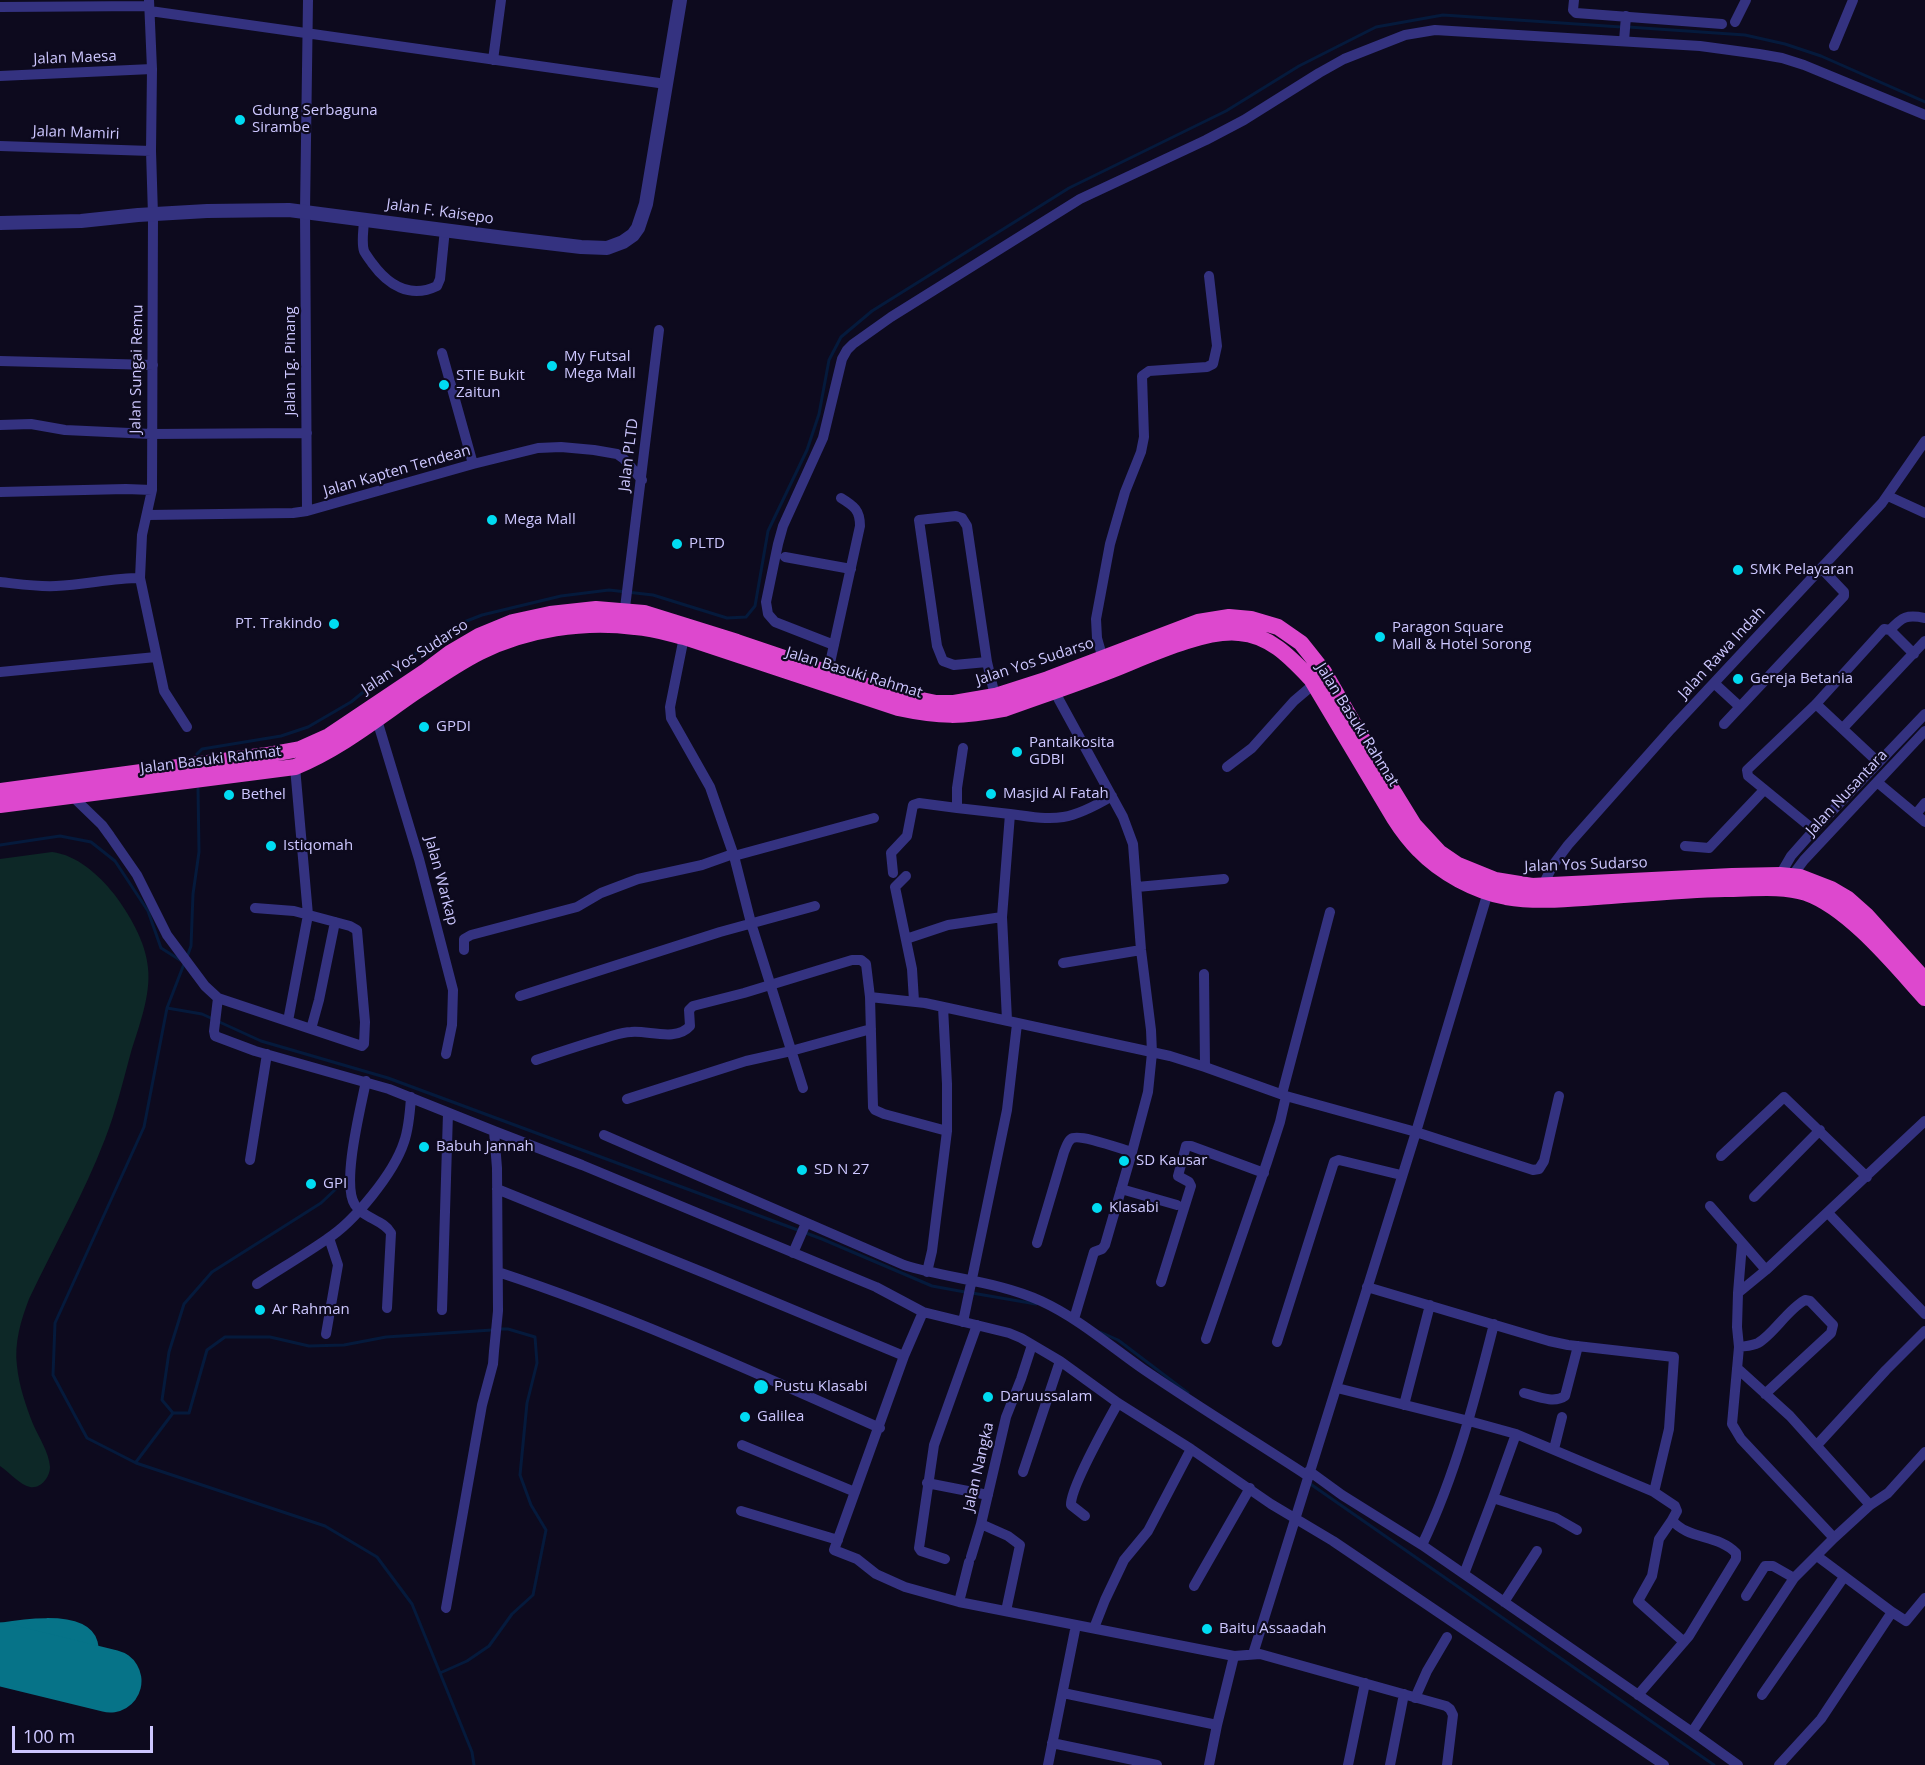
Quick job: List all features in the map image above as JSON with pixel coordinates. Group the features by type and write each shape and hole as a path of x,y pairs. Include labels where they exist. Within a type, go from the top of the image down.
{"highway":[{"name":"Jalan Yos Sudarso","path":"0,791 288,752 314,744 332,742 450,653 495,628 550,614 596,609 660,617 888,693 936,703 954,703 1051,685 1103,659 1179,628 1213,619 1229,617 1251,619 1278,627 1301,643 1324,672 1414,825 1440,852 1458,865 1495,880 1542,886 1786,876 1811,880 1848,899 1866,915 1925,980"},
{"name":"Jalan Basuki Rahmat","path":"0,805 295,767 315,759 332,742 377,720 479,652 523,636 561,628 588,626 624,611 660,631 684,637 848,693 898,708 933,715 963,716 1004,709 1051,685 1216,634 1238,632 1269,642 1293,660 1314,684 1408,838 1424,855 1462,881 1505,897 1540,900 1774,888 1806,893 1839,911 1883,951 1925,998"}],"street":[{"name":"Jalan Tg. Pinang","path":"307,511 305,211 308,0"},
{"path":"493,60 501,0"},
{"name":"Jalan F. Kaisepo","path":"0,223 81,221 207,211 305,211 581,247 607,248 623,242 638,228 646,204 680,0"},
{"path":"1574,0 1573,10 1576,13 1722,24"},
{"path":"1735,22 1746,0"},
{"path":"1834,46 1853,0"},
{"path":"0,7 149,6 307,33 666,84"},
{"name":"Jalan Sungai Remu","path":"149,6 153,215 152,490 142,535 140,578 165,694 187,727"},
{"path":"1624,36 1626,16"},
{"path":"834,645 775,622 768,614 766,602 783,526 823,438 842,359 847,350 891,317 1080,199 1235,125 1344,59 1420,31 1624,36 1782,58 1823,72 1925,116"},
{"name":"Jalan Maesa","path":"0,76 152,69"},
{"name":"Jalan Mamiri","path":"0,146 150,151"},
{"path":"364,218 364,252 388,281 403,289 414,291 437,286 440,279 445,229"},
{"path":"1103,659 1097,638 1096,619 1110,544 1144,437 1142,376 1149,371 1207,367 1213,364 1217,346 1209,276"},
{"name":"Jalan PLTD","path":"624,611 659,330"},
{"path":"442,353 473,464"},
{"path":"0,361 153,365"},
{"path":"0,424 32,424 64,430 151,434 307,433"},
{"name":"Jalan Rawa Indah","path":"1542,886 1568,845 1671,729 1888,496 1925,441"},
{"name":"Jalan Kapten Tendean","path":"148,515 307,511 538,448 561,447 617,454 642,480"},
{"path":"0,492 152,490"},
{"path":"1888,496 1925,513"},
{"path":"828,672 860,518 855,507 841,498"},
{"path":"987,662 954,665 943,661 940,657 919,520 956,516 962,518 967,526 987,662 995,696"},
{"path":"785,557 851,569"},
{"path":"1724,724 1844,596 1844,592 1822,569"},
{"path":"0,582 55,586 75,585 103,579 140,578"},
{"path":"1814,830 1748,776 1747,771 1816,704 1882,631 1890,630 1903,618 1913,616 1925,618"},
{"path":"1890,630 1914,654"},
{"path":"684,637 670,714 674,725 710,786 734,855 751,923 803,1088"},
{"path":"1843,728 1925,641"},
{"path":"0,672 156,657"},
{"path":"1714,683 1739,706"},
{"path":"1227,767 1252,748 1294,700 1314,684"},
{"path":"1051,685 1112,796 1129,830 1133,844 1152,1053 1148,1092 1122,1189 1104,1248 1094,1252 1074,1319"},
{"path":"1816,704 1878,762"},
{"path":"1786,876 1791,856 1925,714"},
{"name":"Jalan Warkap","path":"377,720 419,859 453,990 453,1025 446,1054"},
{"name":"Jalan Nusantara","path":"1786,876 1804,860 1925,731"},
{"path":"957,808 957,788 963,748"},
{"path":"288,1021 308,915 295,767"},
{"path":"1877,782 1925,822"},
{"path":"59,783 102,825 129,863 167,935 218,1002 288,1021 362,1046 365,1043 365,1022 357,930 354,927 287,910 255,908"},
{"path":"1685,846 1709,848 1764,790"},
{"path":"892,873 891,853 907,836 913,805 919,803 1039,818 1066,817 1085,812 1112,796"},
{"path":"1916,814 1925,803"},
{"path":"963,1319 1007,1110 1012,1022 1002,917 1010,814"},
{"path":"464,950 464,939 471,935 577,907 601,893 654,874 702,865 874,818"},
{"path":"906,876 895,887 912,969 914,1001"},
{"path":"1137,887 1224,879"},
{"path":"1253,1654 1416,1132 1488,892"},
{"path":"520,996 720,932 815,906"},
{"path":"1206,1339 1280,1122 1284,1095 1330,912"},
{"path":"906,939 948,925 1002,917"},
{"path":"311,1029 335,922"},
{"path":"1063,963 1142,950"},
{"path":"536,1060 630,1032 663,1034 680,1032 690,1026 689,1010 693,1006 852,960 861,960 866,964 870,997 872,1100 875,1110 947,1131"},
{"path":"1204,974 1205,1066"},
{"path":"870,997 914,1001 1170,1056 1205,1066 1284,1095 1416,1132 1533,1170 1539,1169 1544,1161 1559,1096"},
{"path":"218,1002 214,1034 219,1039 411,1097 794,1250 876,1287 923,1312 963,1319 1021,1338 1060,1361 1118,1403 1191,1449 1271,1504 1296,1514 1664,1765"},
{"path":"927,1272 932,1251 947,1131 943,1007"},
{"path":"627,1099 746,1061 870,1029"},
{"path":"250,1160 267,1054"},
{"path":"366,1082 350,1169 350,1190 359,1210 388,1228 391,1233 387,1308"},
{"path":"1721,1156 1784,1096 1868,1177"},
{"path":"257,1284 329,1238 359,1210 385,1178 404,1144 411,1097"},
{"path":"442,1310 448,1113"},
{"path":"1738,1293 1767,1270 1925,1121"},
{"path":"1754,1197 1820,1130"},
{"path":"446,1608 482,1405 493,1364 498,1311 494,1131"},
{"path":"604,1135 804,1226 904,1265 970,1284 989,1283 1040,1300 1074,1319 1145,1370 1308,1476 1422,1545 1738,1765"},
{"path":"1037,1243 1064,1152 1071,1139 1085,1138 1132,1152"},
{"path":"1161,1282 1191,1186 1189,1182 1178,1176 1186,1146 1264,1173"},
{"path":"1277,1342 1334,1162 1339,1160 1401,1175"},
{"path":"497,1189 904,1356"},
{"path":"1122,1189 1177,1204"},
{"path":"1710,1206 1767,1270"},
{"path":"1828,1213 1925,1314"},
{"path":"794,1250 804,1226"},
{"path":"326,1334 338,1265 329,1238"},
{"path":"1742,1244 1737,1327 1739,1347 1733,1429 1834,1538"},
{"path":"498,1272 570,1296 646,1326 880,1428"},
{"path":"1367,1287 1550,1341 1675,1358 1669,1429 1654,1492"},
{"path":"1739,1347 1761,1341 1782,1318 1804,1300 1810,1301 1833,1325 1831,1333 1765,1394"},
{"path":"1404,1405 1430,1305"},
{"path":"923,1312 904,1356 880,1428 834,1550 857,1559 876,1574 905,1587 959,1602 1234,1656 1260,1654 1446,1706 1453,1715 1447,1765"},
{"path":"1422,1545 1447,1486 1469,1420 1494,1323"},
{"path":"945,1558 921,1551 919,1548 927,1483 939,1429 977,1325"},
{"path":"1817,1445 1925,1331"},
{"name":"Jalan Nangka","path":"1006,1611 1020,1545 1008,1536 981,1524 1006,1417 1032,1345"},
{"path":"1524,1393 1556,1400 1562,1399 1565,1396 1578,1346"},
{"path":"1023,1472 1060,1361"},
{"path":"1737,1368 1790,1416 1870,1505"},
{"path":"1336,1388 1469,1420 1516,1434 1654,1492 1677,1508 1677,1513 1659,1539 1652,1576 1638,1601 1684,1642"},
{"path":"1085,1516 1071,1505 1071,1498 1118,1403"},
{"path":"1554,1449 1562,1417"},
{"path":"1464,1574 1516,1434"},
{"path":"742,1445 855,1492"},
{"path":"1094,1628 1124,1560 1148,1531 1191,1449"},
{"path":"1692,1732 1794,1578 1870,1505 1894,1488 1925,1452"},
{"path":"927,1483 988,1495"},
{"path":"1194,1586 1250,1488"},
{"path":"1493,1498 1556,1518 1577,1530"},
{"path":"741,1511 838,1540"},
{"path":"1638,1695 1695,1628 1736,1557 1734,1551 1716,1540 1678,1529 1671,1520"},
{"path":"959,1602 981,1524"},
{"path":"1504,1602 1537,1551"},
{"path":"1817,1556 1906,1621 1925,1598"},
{"path":"1746,1596 1765,1566 1773,1566 1794,1578"},
{"path":"1762,1695 1844,1577"},
{"path":"1779,1765 1821,1719 1892,1612"},
{"path":"1048,1765 1076,1625"},
{"path":"1415,1698 1427,1671 1447,1637"},
{"path":"1209,1765 1234,1656"},
{"path":"1348,1765 1365,1683"},
{"path":"1063,1693 1217,1725"},
{"path":"1390,1765 1404,1694"},
{"path":"1052,1743 1157,1765"}],"green space":[{"path":"52,852 70,857 87,867 114,894 131,919 144,948 148,968 148,989 144,1010 109,1128 88,1180 23,1315 16,1349 19,1381 33,1424 46,1450 50,1467 44,1482 30,1487 18,1481 0,1466 0,859"}],"waterway":[{"path":"197,754 202,749 281,736 308,727 351,702 388,672 459,624 482,615 561,596 609,590 653,595 727,618 746,617 755,606 768,531 807,450 819,414 829,360 841,337 872,311 1069,188 1226,111 1299,66 1376,27 1443,15 1621,27"},
{"path":"1628,27 1745,35 1785,44 1821,56 1925,102"},
{"path":"187,957 191,946 193,894 199,852 198,789"},
{"path":"0,845 60,836 91,842 115,861 148,911 161,948 180,960"},
{"path":"184,964 167,1008 202,1014 261,1041 388,1078 822,1239 932,1286 965,1292"},
{"path":"167,1008 144,1127 55,1323 53,1375 87,1438 136,1463 325,1526 377,1557 412,1604 440,1673"},
{"path":"173,1413 162,1400 169,1352 184,1304 212,1272 321,1203 338,1187"},
{"path":"972,1293 1036,1304"},
{"path":"474,1765 472,1752 440,1673 467,1661 489,1646 512,1614 533,1595 546,1530 531,1505 520,1475 527,1403 537,1363 535,1337 508,1329 499,1329"},
{"path":"173,1413 189,1413 207,1350 225,1337 270,1337 309,1346 344,1345 386,1337 492,1330"},
{"path":"1100,1332 1118,1340 1188,1393"},
{"path":"136,1462 173,1413"},
{"path":"1309,1483 1714,1765"}],"taxiway":[{"path":"0,1636 46,1631 71,1634 80,1638 85,1645 85,1653 81,1660 68,1671"}],"runway":[{"path":"0,1654 110,1681"}],"place":[{"name":"Gdung Serbaguna Sirambe","path":"240,120"},
{"name":"My Futsal Mega Mall","path":"552,366"},
{"name":"STIE Bukit Zaitun","path":"444,385"},
{"name":"Mega Mall","path":"492,520"},
{"name":"PLTD","path":"677,544"},
{"name":"SMK Pelayaran","path":"1738,570"},
{"name":"PT. Trakindo","path":"334,624"},
{"name":"Paragon Square Mall & Hotel Sorong","path":"1380,637"},
{"name":"Gereja Betania","path":"1738,679"},
{"name":"GPDI","path":"424,727"},
{"name":"Pantaikosita GDBI","path":"1017,752"},
{"name":"Masjid Al Fatah","path":"991,794"},
{"name":"Bethel","path":"229,795"},
{"name":"Istiqomah","path":"271,846"},
{"name":"Babuh Jannah","path":"424,1147"},
{"name":"SD Kausar","path":"1124,1161"},
{"name":"SD N 27","path":"802,1170"},
{"name":"GPI","path":"311,1184"},
{"name":"Klasabi","path":"1097,1208"},
{"name":"Ar Rahman","path":"260,1310"},
{"name":"Pustu Klasabi","path":"761,1387"},
{"name":"Daruussalam","path":"988,1397"},
{"name":"Galilea","path":"745,1417"},
{"name":"Baitu Assaadah","path":"1207,1629"}]}
